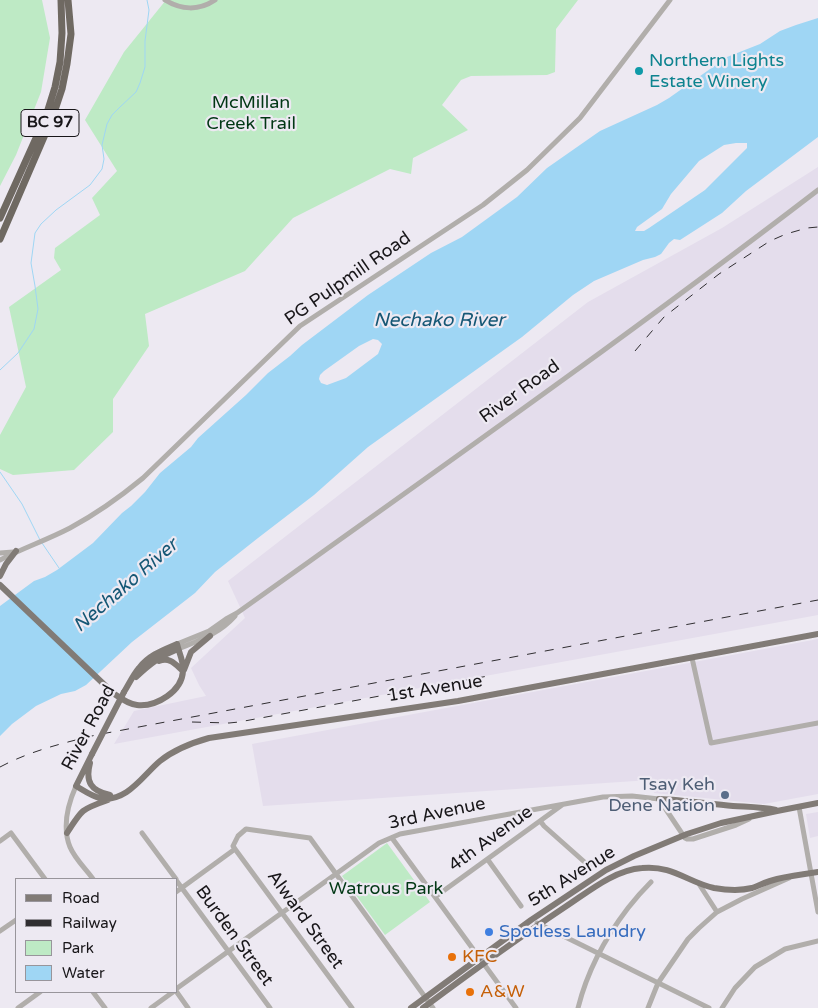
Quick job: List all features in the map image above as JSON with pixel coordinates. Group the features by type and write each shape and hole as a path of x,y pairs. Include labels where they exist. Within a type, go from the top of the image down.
{"highway":[{"name":"BC 97","path":"0,218 46,116 55,87 60,62 62,33 61,0"},
{"name":"BC 97","path":"0,239 53,116 62,89 71,34 68,0"}],"main road":[{"path":"0,576 16,551"},
{"path":"2,587 113,693 137,705 150,704 169,695 181,680 191,652 210,636"},
{"name":"1st Avenue","path":"66,833 84,809 122,795 131,789 160,761 190,743 209,738 458,701 818,634"},
{"path":"177,647 183,671"},
{"name":"River Road","path":"76,786 124,692 150,664 177,647"},
{"name":"River Road","path":"130,684 138,668 147,660 161,650 177,647"},
{"path":"142,672 165,659 183,671"},
{"path":"92,754 88,770 89,781 94,789 103,794 116,796"},
{"path":"76,786 100,798 116,796"},
{"path":"659,799 766,808 778,811 818,804"},
{"name":"5th Avenue","path":"423,1008 531,920 606,870 683,836 721,823 778,811"},
{"name":"5th Avenue","path":"481,961 598,886 631,869 664,869 677,872 699,884"},
{"path":"699,884 715,888 744,890 778,879 818,872"},
{"name":"5th Avenue","path":"411,1008 430,1003"}],"street":[{"path":"165,0 172,4 193,9 215,0"},
{"name":"PG Pulpmill Road","path":"16,551 70,528 92,516 125,493 143,478 300,326 483,205 527,170 580,118 670,0"},
{"name":"River Road","path":"177,647 237,614 525,407 818,190"},
{"path":"0,553 16,551"},
{"path":"0,560 16,551"},
{"name":"River Road","path":"177,647 210,636 229,623 237,614"},
{"path":"692,658 711,743 818,723"},
{"path":"76,786 70,799 66,833 70,847 92,878"},
{"name":"3rd Avenue","path":"178,989 379,843 400,834 603,797 632,796 659,799"},
{"path":"659,799 683,836"},
{"name":"4th Avenue","path":"435,897 565,804"},
{"path":"799,807 818,912"},
{"path":"541,822 589,866"},
{"path":"178,891 235,849 233,846 238,836 246,829 310,838 430,1003"},
{"name":"Burden Street","path":"142,833 175,878"},
{"path":"0,841 11,834 44,878"},
{"path":"392,838 516,1008"},
{"name":"Alward Street","path":"235,849 352,1008"},
{"path":"488,860 521,906"},
{"path":"648,1008 658,983 688,939 699,928 717,912 793,876"},
{"path":"578,1008 586,980 607,939 628,908 651,882"},
{"name":"Burden Street","path":"178,883 270,1008"},
{"path":"699,884 717,912"},
{"path":"531,920 709,1008"},
{"path":"0,931 15,921"},
{"path":"722,1008 735,988 755,967 785,950 818,941"},
{"path":"18,1008 39,993"},
{"path":"94,993 105,1008"},
{"name":"3rd Avenue","path":"151,1008 172,993"},
{"path":"177,993 188,1008"}],"shaded area":[{"path":"818,167 818,615 114,744 134,711 206,696 191,668 245,618 228,581 588,302 722,228"},
{"path":"818,639 818,794 764,804 654,793 650,780 263,806 252,744"},
{"path":"818,812 818,836 810,838 806,814"}],"green space":[{"path":"0,0 42,0 50,38 41,92 16,155 0,186"},
{"name":"McMillan Creek Trail","path":"166,0 578,0 556,29 555,72 547,75 471,76 461,80 442,105 468,130 413,158 411,174 390,169 293,218 245,271 145,314 149,346 113,399 113,432 74,470 13,475 0,469 0,435 26,387 9,307 61,270 54,258 55,248 100,215 92,198 117,171 85,120 124,52"},
{"name":"Watrous Park","path":"387,843 430,902 385,935 342,876"}],"water":[{"name":"Nechako River","path":"818,18 818,137 746,191 722,213 680,240 674,239 661,254 594,281 573,295 522,337 368,447 314,495 215,572 195,593 132,642 86,685 36,706 12,724 0,736 0,606 34,581 57,570 93,543 145,492 160,473 191,447 198,438 268,373 368,295 431,253 462,237 517,197 547,168 600,131 657,105 727,57 760,44 780,31","holes":["747,143 747,148 705,190 644,231 635,231 637,227 662,209 671,194 699,161 724,145","373,339 378,340 382,344 378,354 346,378 327,385 321,383 319,379 324,371 359,346"]}],"waterway":[{"path":"0,370 18,353 34,329 38,309 31,263 35,233 41,224 56,210 90,185 102,169 104,159 102,145 107,124 112,115 136,92 140,83 145,67 145,41 149,10 147,0"},
{"path":"0,472 22,504 40,540"},
{"path":"42,543 59,568"}],"railway":[{"path":"635,351 664,317 719,274 770,241 786,234 818,227"},
{"path":"0,767 35,752 96,735 818,600"},
{"path":"192,722 239,722 488,676"}],"place":[{"name":"Northern Lights Estate Winery","path":"639,71"},
{"name":"Tsay Keh Dene Nation","path":"725,795"},
{"name":"Spotless Laundry","path":"489,932"},
{"name":"KFC","path":"452,957"},
{"name":"A&W","path":"470,992"}]}
